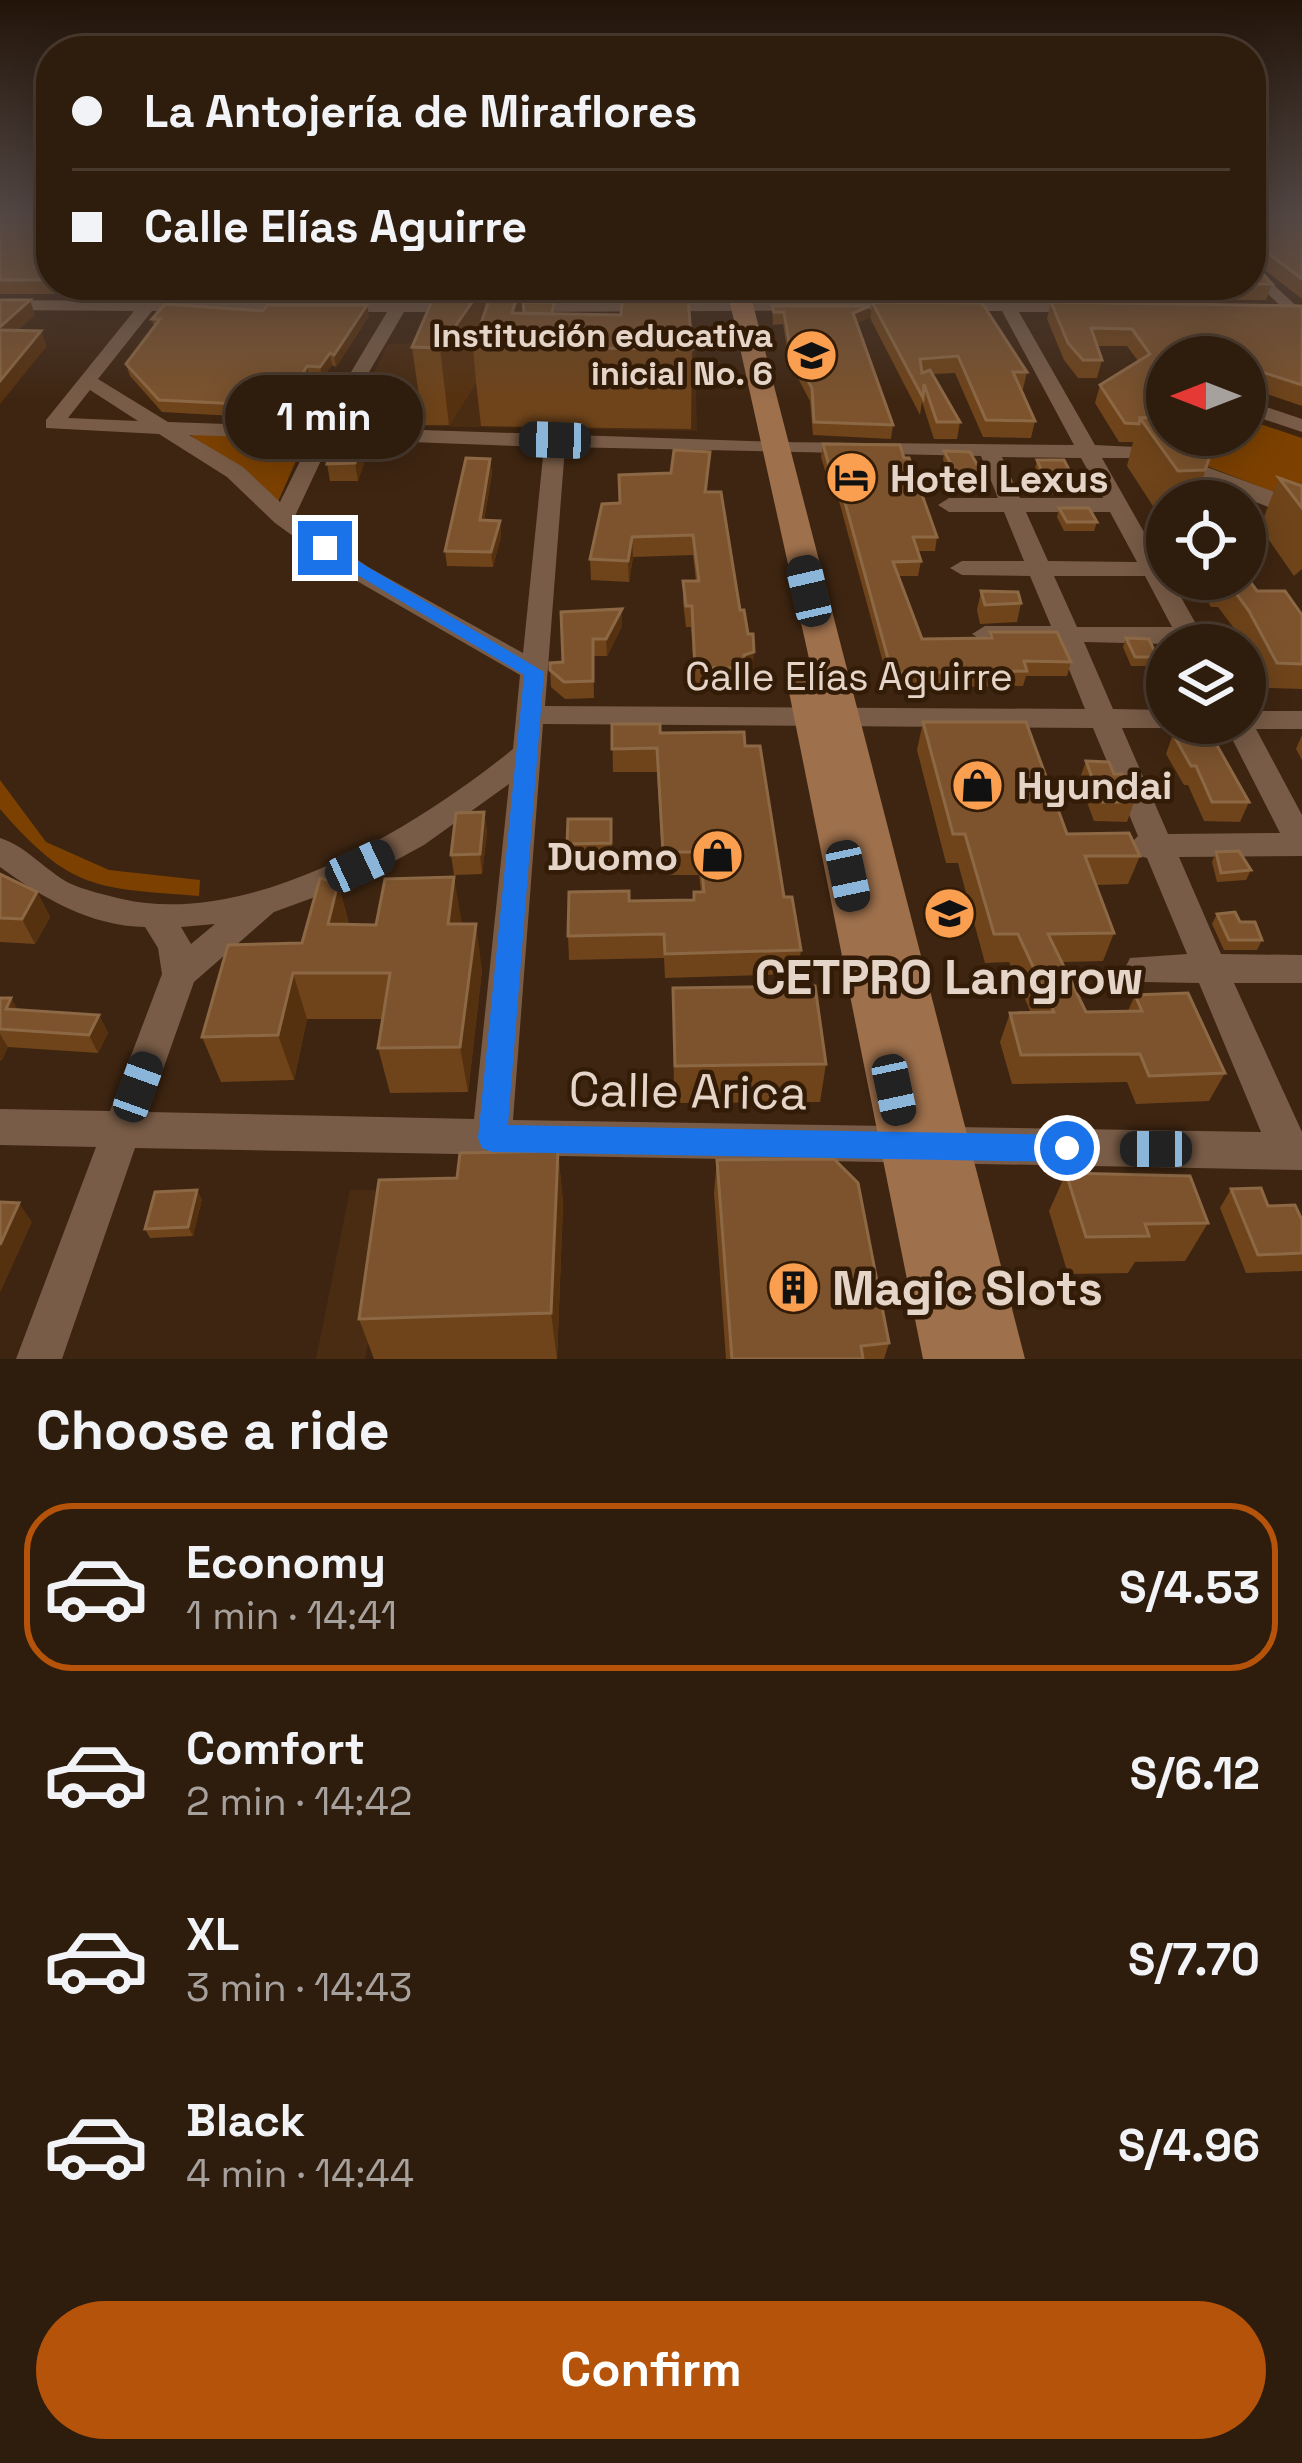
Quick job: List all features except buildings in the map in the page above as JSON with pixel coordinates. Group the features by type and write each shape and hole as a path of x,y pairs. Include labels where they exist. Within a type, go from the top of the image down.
{"main road":[{"path":"732,300 925,1147 995,1359"},
{"path":"925,1147 953,1359"}],"street":[{"path":"1266,283 1298,314"},
{"path":"152,300 53,424 764,447 1146,452"},
{"path":"283,518 324,433 402,300"},
{"path":"0,305 398,307 610,300"},
{"path":"842,300 1101,308"},
{"path":"1005,300 1146,556"},
{"path":"1262,309 1298,314"},
{"path":"86,380 235,472 283,518 359,572 534,672"},
{"path":"1266,413 1302,426"},
{"path":"492,1138 555,440"},
{"path":"988,449 1210,968 1295,1150"},
{"path":"1158,456 1288,508 1302,509"},
{"path":"949,505 1118,505"},
{"path":"962,568 1146,569"},
{"path":"985,634 1146,638"},
{"name":"Calle Elías Aguirre","path":"530,715 1146,719"},
{"path":"1266,721 1302,720"},
{"path":"1114,846 1302,844 1252,744"},
{"path":"0,850 50,886 98,907 156,916 265,902 387,854 488,788 526,753"},
{"path":"179,974 265,902"},
{"path":"39,1359 179,974 175,946 156,916"},
{"path":"1142,968 1302,969"},
{"name":"Calle Arica","path":"0,1126 925,1147 1295,1150"}],"shaded area":[{"path":"695,341 697,431 360,425 349,420 388,344"},
{"path":"377,391 433,393 422,418 371,417 366,412"},
{"path":"1266,426 1302,438 1302,491 1291,499 1266,489 1266,480 1242,480 1181,456 1266,456"},
{"path":"184,430 278,431 296,443 299,454 277,504"},
{"path":"0,780 46,842 109,870 200,880 199,896 109,887 67,870 0,809"},
{"path":"350,1190 395,1190 365,1359 316,1359"}],"place":[{"name":"Institución educativa inicial No. 6","path":"812,355"},
{"name":"Hotel Lexus","path":"851,478"},
{"name":"Hyundai","path":"978,785"},
{"name":"Duomo","path":"717,856"},
{"name":"CETPRO Langrow","path":"949,914"},
{"name":"Magic Slots","path":"793,1288"}],"route":[{"path":"325,548 534,672 492,1138 1067,1148"}]}
